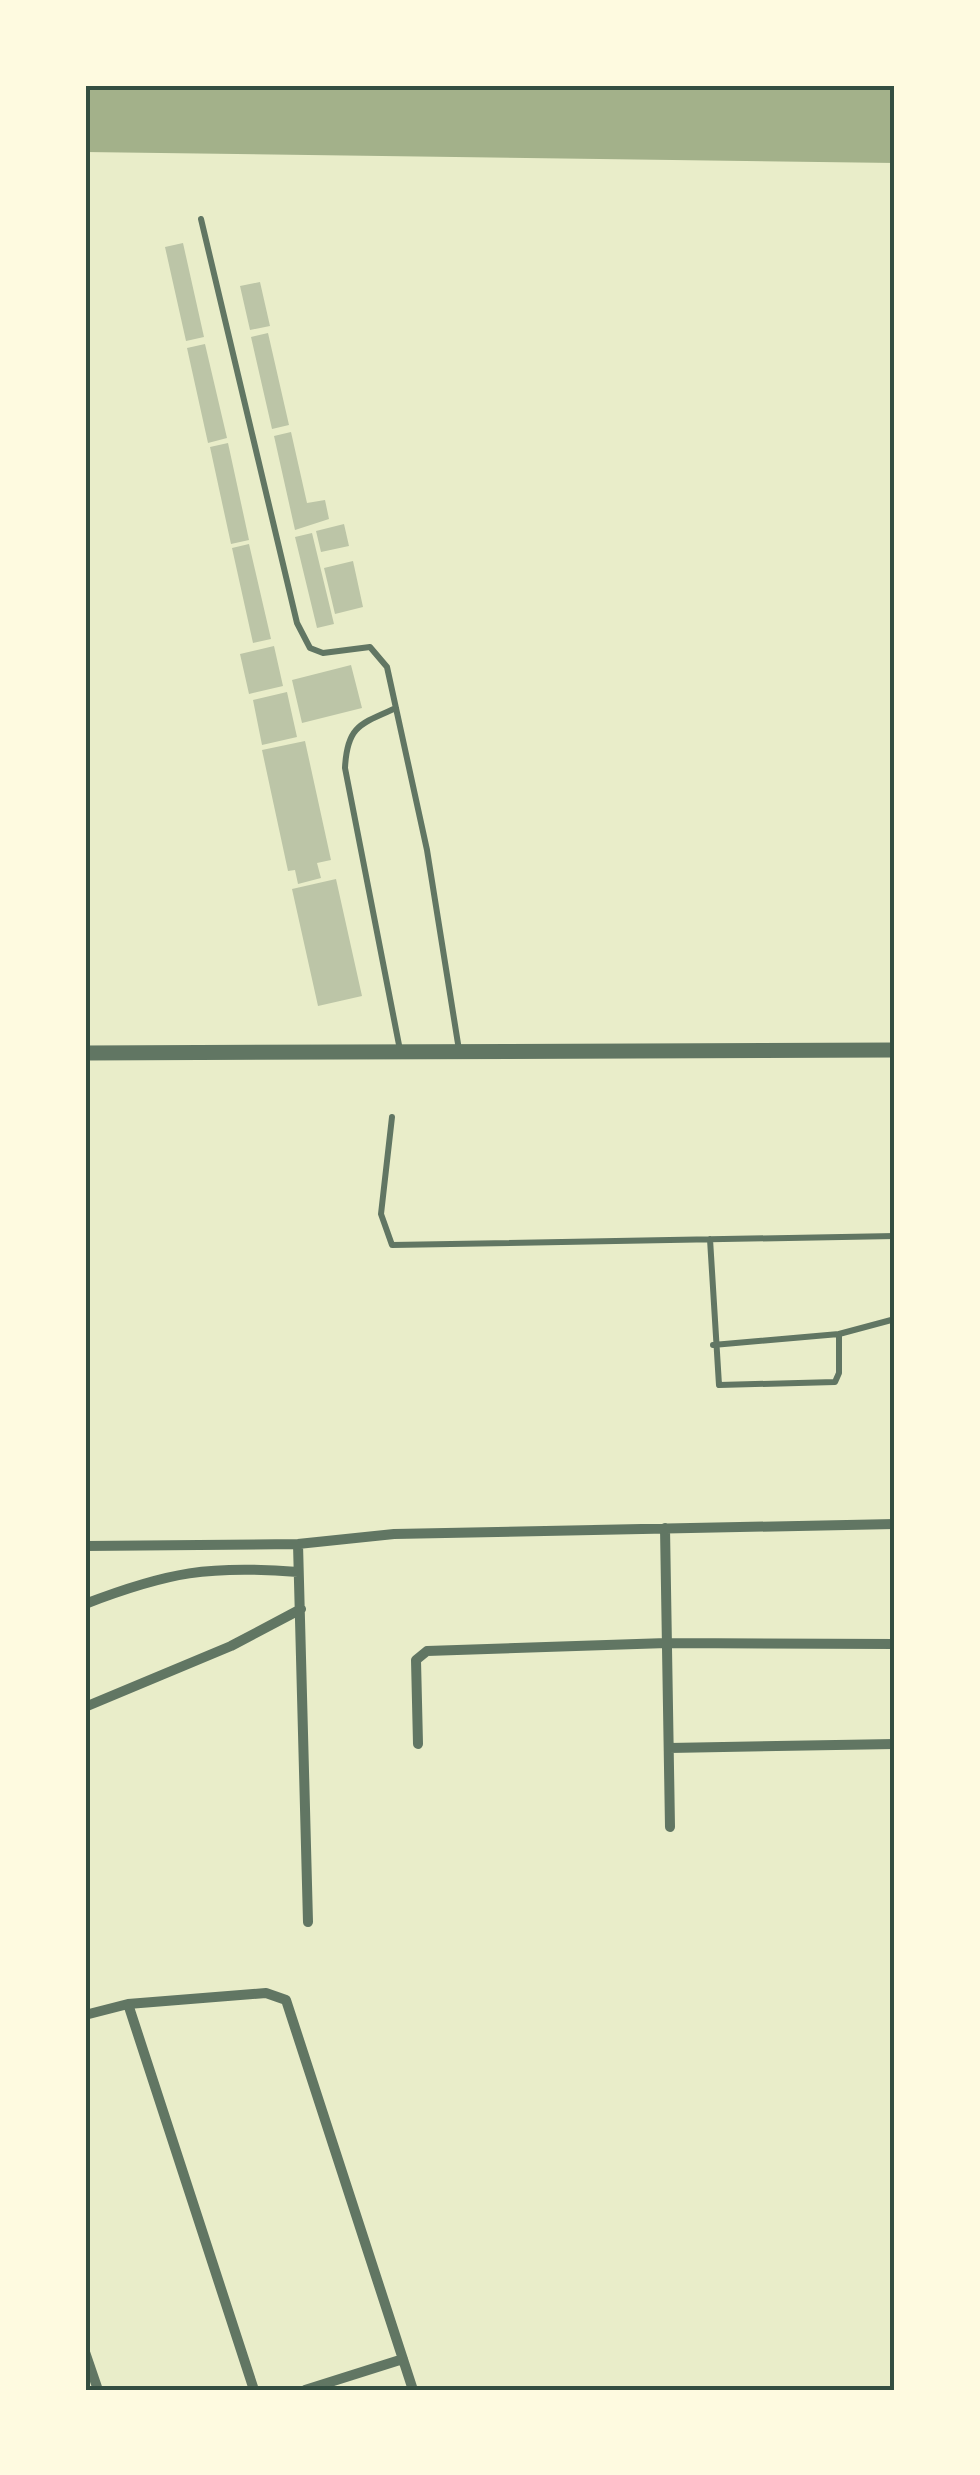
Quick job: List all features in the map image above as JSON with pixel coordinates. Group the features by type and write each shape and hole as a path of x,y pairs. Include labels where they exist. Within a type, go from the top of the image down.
{"street":[{"path":"85,1054 895,1050"},
{"path":"85,1546 298,1544 394,1534 895,1524"},
{"path":"665,1528 670,1827"},
{"path":"298,1544 308,1922"},
{"path":"85,1604 150,1579 188,1571 229,1567 298,1572"},
{"path":"85,1706 231,1646 301,1609"},
{"path":"418,1744 416,1660 427,1651 667,1642 895,1644"},
{"path":"669,1748 895,1744"},
{"path":"85,2016 128,2004 266,1993 286,2000 413,2390"},
{"path":"128,2004 254,2390"},
{"path":"85,2352 98,2390"},
{"path":"305,2390 403,2359"}],"lane":[{"path":"201,219 297,622 310,648 323,652 355,646 380,653 427,850 459,1051"},
{"path":"396,708 358,725 346,744 344,768 400,1052"},
{"path":"392,1117 381,1214 392,1245 895,1236"},
{"path":"710,1239 718,1385 835,1382 839,1373 839,1334"},
{"path":"714,1345 839,1334 895,1318"}],"shaded area":[{"path":"85,85 895,87 895,163 85,152"}],"building":[{"path":"183,243 204,337 186,341 165,247"},
{"path":"260,282 270,326 250,330 240,286"},
{"path":"268,333 289,425 272,429 251,337"},
{"path":"205,344 227,438 208,443 187,348"},
{"path":"291,432 307,503 325,500 329,519 295,530 274,436"},
{"path":"228,443 249,540 231,544 210,447"},
{"path":"344,524 349,546 321,552 316,531"},
{"path":"312,533 334,624 317,628 295,537"},
{"path":"249,544 271,639 253,643 232,548"},
{"path":"353,561 363,607 335,614 324,568"},
{"path":"274,646 283,686 249,694 240,654"},
{"path":"351,665 362,708 302,723 292,680"},
{"path":"287,692 297,737 262,745 253,700"},
{"path":"305,741 331,860 317,863 321,878 298,884 295,870 288,871 262,750"},
{"path":"336,879 362,996 318,1006 292,889"}]}
